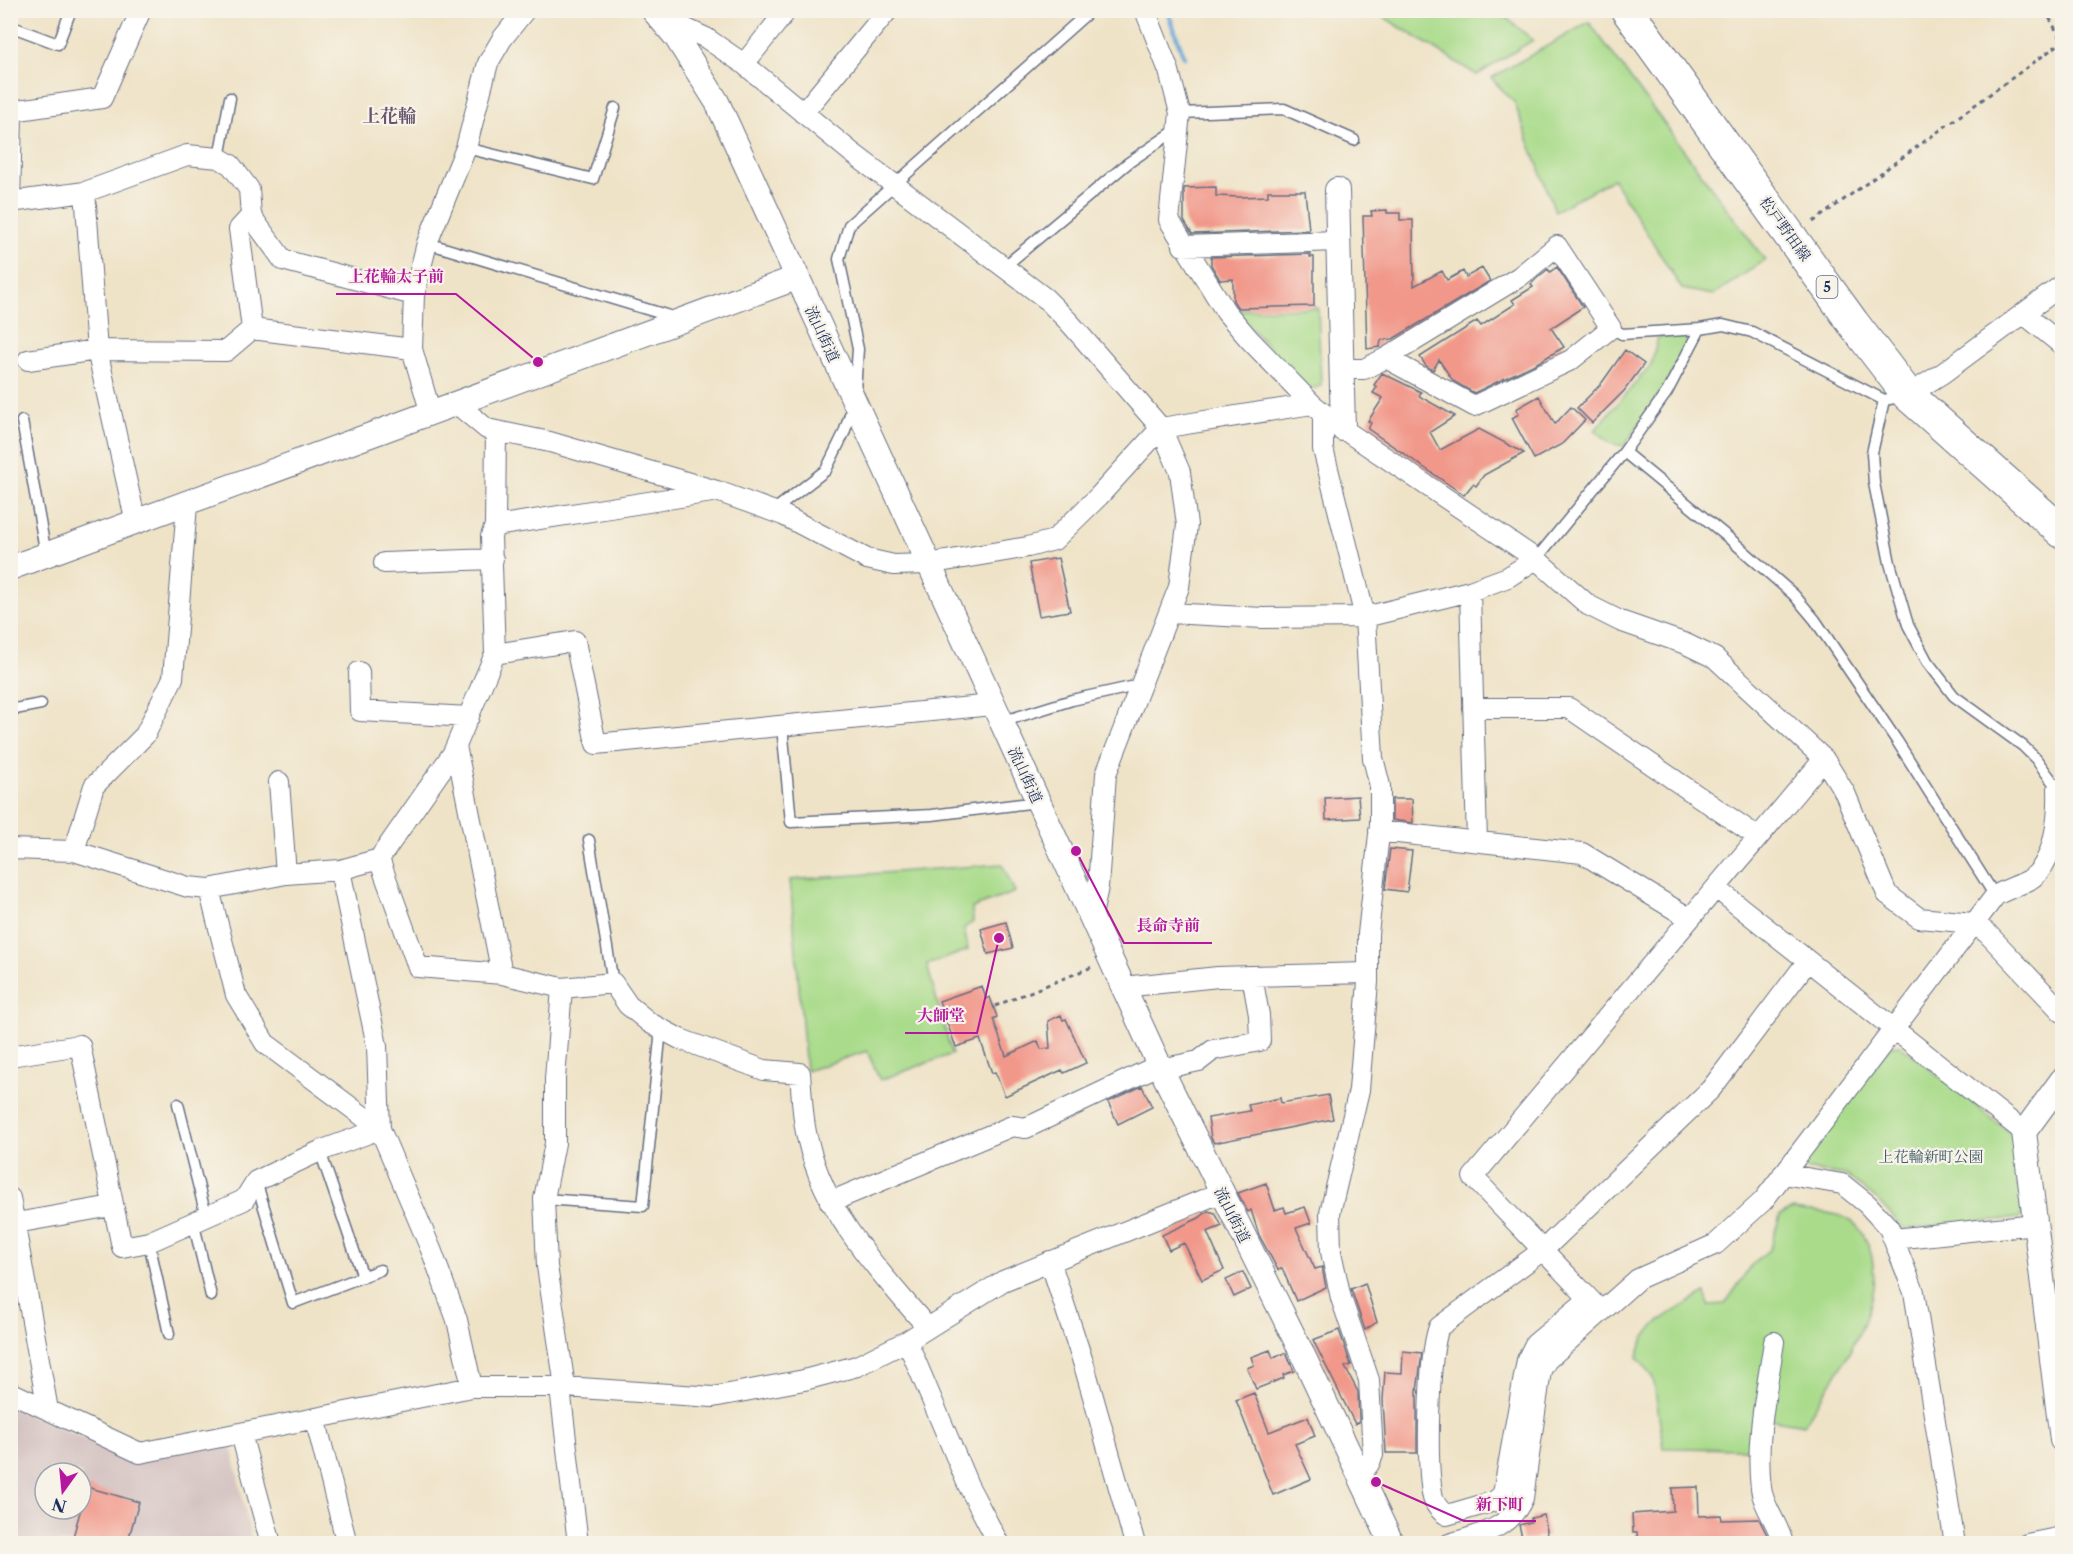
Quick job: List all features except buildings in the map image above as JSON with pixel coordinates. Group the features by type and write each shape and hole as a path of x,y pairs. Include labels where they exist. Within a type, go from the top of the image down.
{"main road":[{"name":"松戸野田線","path":"1627,10 1896,398 2062,532"}],"street":[{"path":"141,10 102,98 11,109 11,202 85,192 187,155 219,158 231,165 249,189 251,216 283,260 414,294"},
{"path":"430,414 412,349 414,294 427,243 466,148 488,63 502,39 525,10"},
{"path":"744,64 787,10"},
{"path":"802,113 888,10"},
{"path":"1145,10 1168,71 1180,120 1169,220 1226,312 1317,409 1343,429 1536,559 1588,605 1620,621 1686,644 1715,658 1824,759 1845,793 1887,894 1919,918 1973,923 1987,933 2062,1012"},
{"path":"655,12 706,38 744,64 802,113 1045,298 1069,322 1161,428 1180,472 1187,525 1179,587 1106,774 1098,887 1091,920"},
{"name":"流山街道","path":"655,12 687,54 717,102 1091,920 1220,1193 1301,1351 1392,1544"},
{"path":"1337,190 1343,429"},
{"path":"85,192 97,350 136,523"},
{"path":"251,216 239,229 252,330"},
{"path":"1183,246 1338,241"},
{"path":"1341,369 1364,369 1386,358 1519,277 1557,246 1611,328 1572,360 1474,405 1386,358"},
{"path":"10,568 187,505 796,278"},
{"path":"1896,398 1943,374 2062,285"},
{"path":"2024,314 2062,345"},
{"path":"28,360 97,350 226,351 252,330 412,349"},
{"path":"457,404 487,429 550,442 717,491 772,512 867,560 894,566 928,564 1028,547 1054,540 1099,496 1161,428 1317,409"},
{"path":"1317,409 1323,449 1365,617 1373,758 1380,786 1379,831 1366,973 1359,1090 1330,1213 1331,1252 1341,1298 1369,1380 1372,1455 1369,1464 1360,1476"},
{"path":"10,849 74,851 188,887 209,889 286,874 340,870 379,859 456,746 495,654 491,536 495,526 496,431"},
{"path":"495,526 717,491"},
{"path":"74,851 94,786 145,735 173,678 187,505"},
{"path":"384,562 493,559"},
{"path":"1170,613 1263,618 1365,617 1470,591 1508,577 1536,559"},
{"path":"1470,591 1478,841"},
{"path":"495,654 575,641 596,744 782,726 996,713"},
{"path":"359,672 360,711 469,717"},
{"path":"1473,708 1569,708 1758,837"},
{"path":"456,746 502,974"},
{"path":"1594,1304 1473,1177 1824,759"},
{"path":"279,782 286,874"},
{"path":"1807,962 1711,1089 1543,1250 1439,1327 1433,1344 1430,1442 1433,1499 1441,1512 1447,1515 1495,1501 1503,1494 1527,1360 1535,1344 1594,1304 1638,1279 1716,1244 1763,1201 1892,1028 1995,896 2029,879 2039,871 2050,849 2056,828 2060,788"},
{"path":"1379,831 1582,853 1689,918"},
{"path":"379,859 418,967 502,974 562,988 613,983 628,1005 661,1029 680,1039 764,1070 800,1073 808,1141 830,1202 878,1269 928,1328"},
{"path":"340,870 377,1046 380,1129 432,1252 457,1320 472,1387"},
{"path":"1716,888 2025,1132"},
{"path":"209,889 236,995 265,1043 380,1129"},
{"path":"1123,987 1252,976 1366,973"},
{"path":"830,1202 1012,1126 1026,1128 1160,1067 1199,1061 1213,1050 1260,1041 1259,1015 1252,976"},
{"path":"562,988 555,1079 555,1143 544,1198 547,1266 563,1388 578,1544"},
{"path":"10,1056 80,1044 122,1247 149,1242 244,1200 256,1181 320,1151 380,1129"},
{"path":"2062,1080 2025,1132 2062,1440"},
{"path":"1783,1174 1842,1184 1867,1203 1889,1227 1914,1292 1955,1544"},
{"path":"10,1392 140,1453 472,1387 563,1388 713,1397 804,1380 857,1366 907,1341 1004,1281 1220,1193"},
{"path":"10,1198 48,1410"},
{"path":"16,1223 112,1206"},
{"path":"1894,1239 2035,1224"},
{"path":"1050,1261 1084,1365 1135,1544"},
{"path":"1449,1544 1502,1526 1517,1513 1523,1498 1541,1370 1594,1304"},
{"path":"907,1341 968,1485 999,1544"},
{"path":"1774,1342 1761,1431 1761,1491 1781,1533 1783,1544"},
{"path":"315,1418 347,1544"},
{"path":"241,1434 271,1544"},
{"path":"2027,1544 2062,1537"}],"lane":[{"path":"10,26 58,44 71,10"},
{"path":"772,512 826,470 844,433 854,404 858,349 839,259 849,225 1091,10"},
{"path":"219,158 230,98"},
{"path":"466,148 593,179 615,108"},
{"path":"1005,266 1180,120 1284,109 1354,140"},
{"path":"427,243 685,321"},
{"path":"1611,328 1622,334 1700,329 1724,325 1752,332 1896,398 1872,453 1874,483 1890,563 1908,625 1927,661 1954,696 2023,746 2060,788"},
{"path":"1536,559 1624,452 1667,392 1700,329"},
{"path":"22,421 46,555"},
{"path":"1624,452 1731,539 1794,595 1815,620 1873,704 1995,896"},
{"path":"996,713 1140,685"},
{"path":"10,710 41,704"},
{"path":"782,726 791,822 932,815 1038,802"},
{"path":"589,840 613,983"},
{"path":"544,1198 643,1206 661,1029"},
{"path":"178,1104 211,1296"},
{"path":"320,1151 363,1277"},
{"path":"256,1181 293,1303 380,1270"},
{"path":"149,1242 169,1334"}],"path":[{"path":"1813,222 2062,42 2045,10"},
{"path":"995,1006 1110,959"}],"shaded area":[{"path":"10,1407 133,1460 231,1443 252,1543 11,1543"}],"green space":[{"path":"1374,11 1498,11 1533,40 1477,75"},
{"path":"1589,22 1765,260 1713,295 1682,289 1613,179 1555,211 1514,102 1491,78"},
{"path":"1318,308 1321,386 1308,390 1234,310"},
{"path":"1690,334 1691,337 1665,388 1624,446 1612,444 1595,430 1651,365 1658,337"},
{"path":"1002,864 1015,892 972,908 973,922 964,928 968,950 927,965 952,1054 880,1080 867,1051 806,1071 790,880"},
{"name":"上花輪新町公園","path":"1900,1045 2014,1136 2025,1210 2019,1218 1904,1229 1878,1201 1846,1175 1803,1169 1800,1162 1890,1046"},
{"path":"1793,1209 1841,1216 1857,1226 1867,1242 1873,1266 1873,1290 1867,1314 1857,1338 1804,1425 1757,1417 1754,1449 1664,1448 1653,1377 1638,1358 1646,1335 1663,1319 1705,1293 1709,1305 1725,1304 1753,1263 1770,1249 1780,1215"}],"waterway":[{"path":"1167,10 1184,57"}],"place":[{"name":"上花輪太子前","path":"538,362"},
{"name":"長命寺前","path":"1076,851"},
{"name":"大師堂","path":"999,938"},
{"name":"新下町","path":"1376,1482"}],"district":[{"name":"上花輪","path":"389,116"}]}
